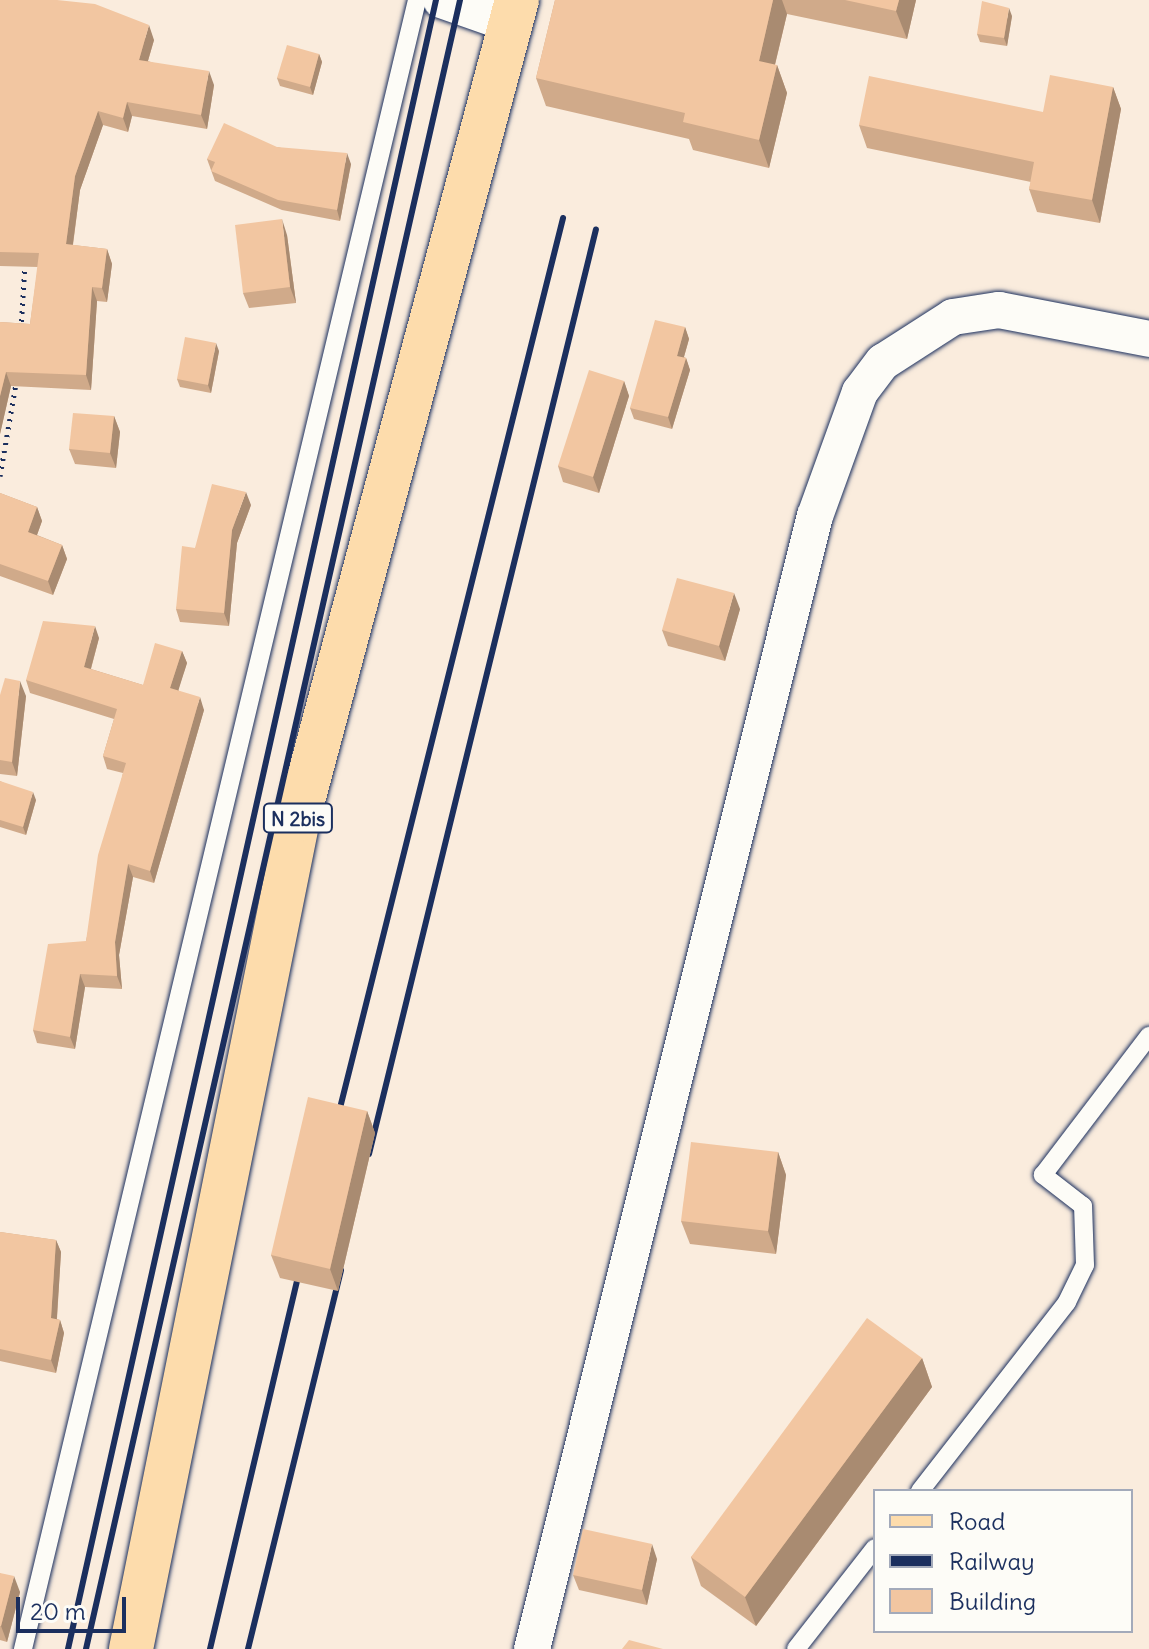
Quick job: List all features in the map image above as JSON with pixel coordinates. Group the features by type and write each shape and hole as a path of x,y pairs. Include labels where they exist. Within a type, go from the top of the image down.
{"main road":[{"name":"N 2bis","path":"131,1649 298,819 514,12"}],"street":[{"path":"441,0 514,12"},
{"path":"532,1649 815,516 860,392 883,362 953,317 999,310 1149,339"}],"lane":[{"path":"23,1649 417,0"},
{"path":"922,1489 1067,1302 1085,1265 1083,1206 1043,1175 1149,1036"},
{"path":"796,1649 873,1551"}],"path":[{"path":"20,344 26,254"},
{"path":"0,476 18,374"}],"building":[{"path":"0,0 95,4 149,25 139,60 209,71 201,115 127,102 123,118 98,111 75,176 66,244 107,249 102,288 92,287 86,375 6,372 0,396 0,322 30,324 39,253 0,252"},
{"path":"555,0 773,0 759,61 777,65 759,140 683,122 685,113 536,78"},
{"path":"845,0 899,0 896,11"},
{"path":"982,1 1009,8 1004,38 977,34"},
{"path":"287,45 319,54 310,87 277,78"},
{"path":"1050,75 1113,87 1092,200 1029,189 1034,162 859,125 869,76 1043,112"},
{"path":"224,123 277,147 347,153 337,210 278,200 211,171 215,162 207,159"},
{"path":"282,219 290,287 243,293 235,225"},
{"path":"655,320 685,327 677,356 686,358 668,417 630,408"},
{"path":"185,337 216,343 208,385 177,379"},
{"path":"589,370 624,381 593,477 558,466"},
{"path":"73,413 114,416 110,453 69,449"},
{"path":"212,484 246,492 232,530 224,613 176,609 182,546 195,548"},
{"path":"0,493 37,507 28,532 62,545 48,581 0,564"},
{"path":"677,578 734,593 719,646 662,630"},
{"path":"43,621 95,626 84,667 143,685 155,643 182,651 170,688 200,697 150,871 128,864 115,942 117,976 80,974 70,1037 33,1030 48,944 86,941 98,855 126,763 103,756 117,709 26,680"},
{"path":"5,678 20,681 12,762 0,760 0,695"},
{"path":"0,781 33,792 23,827 0,820"},
{"path":"308,1097 367,1111 330,1269 271,1255"},
{"path":"691,1142 778,1152 768,1231 681,1221"},
{"path":"0,1232 56,1240 51,1318 60,1320 51,1360 0,1349"},
{"path":"867,1318 922,1358 745,1597 691,1557"},
{"path":"583,1529 652,1544 642,1590 573,1575"},
{"path":"0,1573 14,1576 1,1626 0,1626"},
{"path":"629,1640 663,1649 622,1649"}],"railway":[{"path":"68,1649 436,0"},
{"path":"86,1649 460,0"},
{"path":"336,1124 563,218"},
{"path":"369,1154 596,229"},
{"path":"210,1649 302,1260"},
{"path":"248,1649 341,1270"}]}
